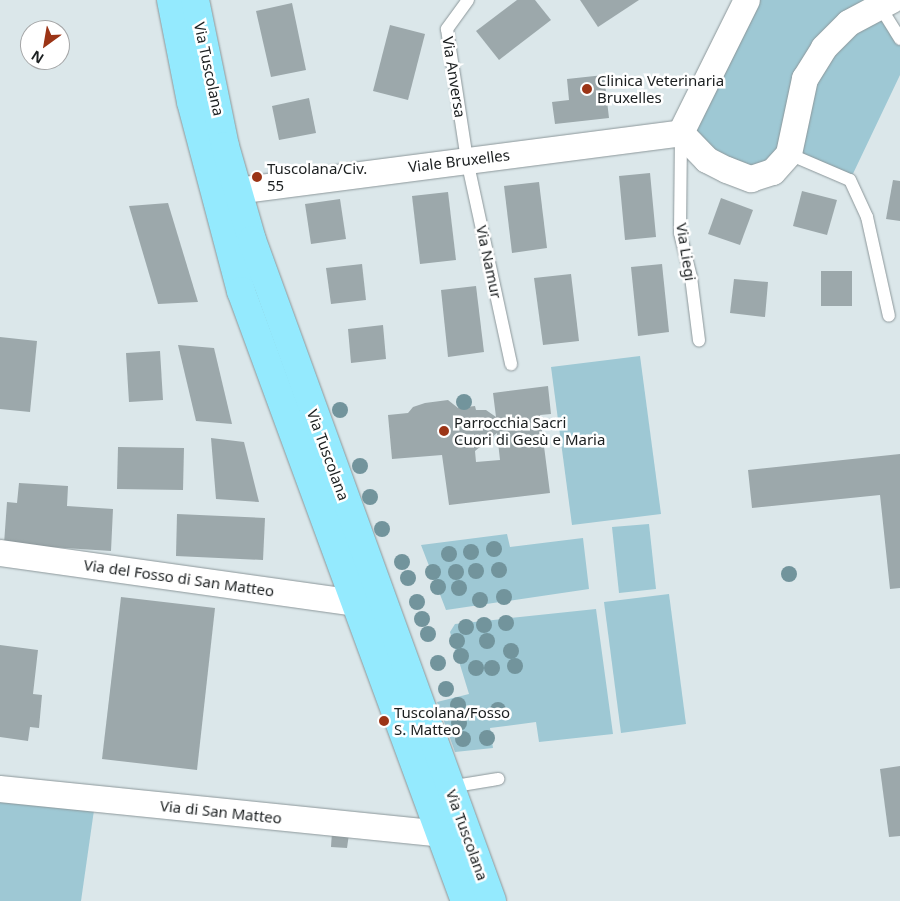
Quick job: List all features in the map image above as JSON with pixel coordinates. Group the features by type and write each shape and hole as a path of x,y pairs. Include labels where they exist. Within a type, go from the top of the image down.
{"main road":[{"name":"Via Tuscolana","path":"171,0 193,111 241,291 358,603 465,901"},
{"name":"Via Tuscolana","path":"195,0 237,191 305,394 492,901"}],"street":[{"path":"747,0 681,133 707,160 751,179 773,172 789,154 805,79 824,48 849,23 882,2"},
{"name":"Viale Bruxelles","path":"237,191 681,133"},
{"name":"Via del Fosso di San Matteo","path":"0,553 358,603"},
{"name":"Via di San Matteo","path":"0,789 442,834"}],"lane":[{"name":"Via Anversa","path":"467,160 447,29 468,0"},
{"path":"882,2 900,39"},
{"name":"Via Liegi","path":"681,133 680,233 691,277 699,340"},
{"path":"789,154 850,180 867,217 889,316"},
{"name":"Via Namur","path":"467,160 511,364"},
{"path":"449,787 498,779"}],"shaded area":[{"path":"749,0 892,0 879,5 900,39 900,75 850,180 789,154 751,179 681,133"},
{"path":"640,356 661,514 572,525 551,367"},
{"path":"649,524 656,589 619,593 612,527"},
{"path":"507,534 510,547 583,538 589,589 446,610 421,545"},
{"path":"669,594 686,724 621,733 604,602"},
{"path":"596,609 613,734 539,742 536,722 490,728 493,748 455,752 437,702 469,694 450,632 455,624"},
{"path":"0,800 94,810 81,901 0,901"}],"building":[{"path":"517,0 535,0 551,20 499,60 476,31"},
{"path":"580,0 639,0 598,27"},
{"path":"292,3 306,70 271,77 256,11"},
{"path":"390,25 425,34 408,100 373,91"},
{"name":"Clinica Veterinaria Bruxelles","path":"604,75 609,118 555,124 552,102 569,100 567,79"},
{"path":"309,98 316,133 279,140 272,106"},
{"path":"650,173 656,237 625,240 619,176"},
{"path":"893,180 900,181 900,221 886,219"},
{"path":"539,182 547,248 512,253 504,186"},
{"path":"802,191 837,200 827,235 793,226"},
{"path":"448,192 456,260 420,264 412,196"},
{"path":"721,198 753,210 740,245 708,234"},
{"path":"340,199 346,239 311,244 305,204"},
{"path":"168,203 198,302 158,304 129,206"},
{"path":"362,264 366,300 331,304 326,268"},
{"path":"662,264 669,332 638,336 631,267"},
{"path":"821,271 852,271 852,306 821,306"},
{"path":"571,274 579,341 543,345 534,278"},
{"path":"734,279 768,282 765,317 730,313"},
{"path":"476,286 484,352 448,357 441,290"},
{"path":"383,325 386,359 351,363 348,329"},
{"path":"0,337 37,341 30,412 0,409"},
{"path":"178,345 214,348 232,424 196,421"},
{"path":"160,351 163,400 129,402 126,353"},
{"path":"548,386 551,414 540,415 550,493 449,505 442,455 392,459 388,415 408,413 413,407 425,403 448,400 458,408 475,406 476,410 486,410 496,417 493,393","holes":["497,433 500,460 476,462 475,451"]},
{"path":"211,438 244,442 259,502 216,499"},
{"path":"118,447 184,448 183,490 117,489"},
{"path":"900,454 900,588 890,589 880,495 752,508 748,470"},
{"path":"19,483 68,486 67,506 113,509 111,551 4,544 7,502 17,503"},
{"path":"177,514 265,518 263,560 176,556"},
{"path":"121,597 215,608 197,770 102,759"},
{"path":"0,645 38,650 33,694 42,695 39,728 30,727 28,741 0,737"},
{"path":"900,766 900,836 889,837 880,769"},
{"path":"332,832 349,834 347,848 331,847"}],"place":[{"name":"Clinica Veterinaria Bruxelles","path":"587,89"},
{"name":"Tuscolana/Civ. 55","path":"257,177"},
{"name":"Parrocchia Sacri Cuori di Gesù e Maria","path":"444,431"},
{"name":"Tuscolana/Fosso S. Matteo","path":"384,721"}]}
